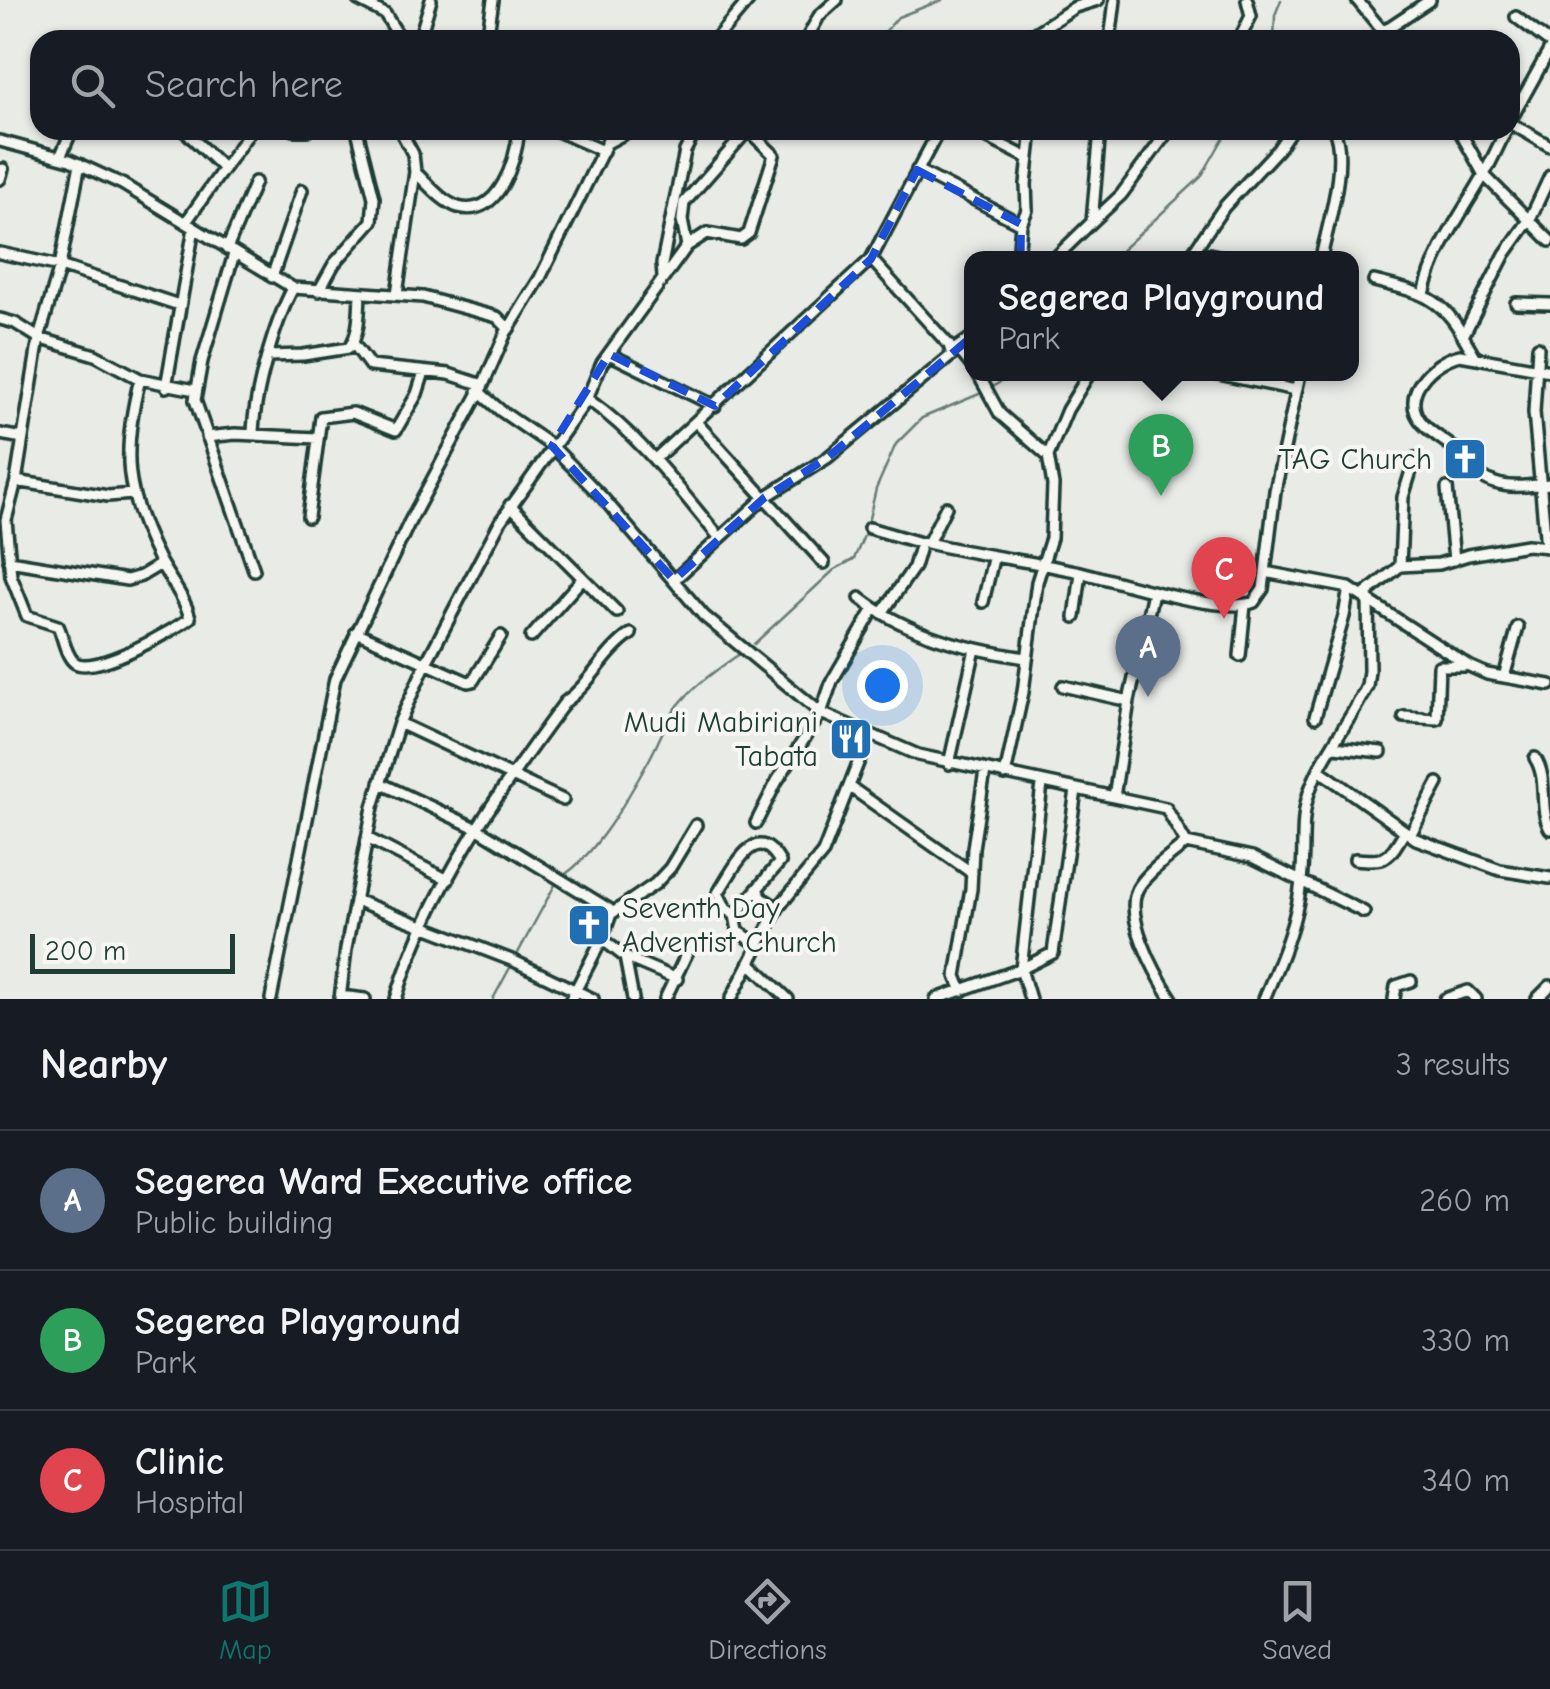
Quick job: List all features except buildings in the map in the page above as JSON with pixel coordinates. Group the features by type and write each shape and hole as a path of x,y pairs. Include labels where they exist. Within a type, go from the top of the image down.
{"street":[{"path":"358,0 386,14 396,30"},
{"path":"422,30 432,0"},
{"path":"488,30 493,0"},
{"path":"726,30 749,0"},
{"path":"811,30 819,16 837,0"},
{"path":"1039,30 1075,7 1098,0"},
{"path":"1111,30 1115,0"},
{"path":"1244,30 1251,16 1247,0"},
{"path":"1358,0 1381,30"},
{"path":"1393,30 1430,0"},
{"path":"1516,17 1550,46 1520,103"},
{"path":"1520,128 1550,146"},
{"path":"60,157 68,140"},
{"path":"194,140 223,168"},
{"path":"166,387 190,225 244,140"},
{"path":"319,291 327,274 372,221 374,198 360,140"},
{"path":"397,294 414,172 413,154 405,140"},
{"path":"414,172 455,206 478,205 500,188 511,172 518,140"},
{"path":"584,140 605,147"},
{"path":"270,999 331,693 356,632 608,140"},
{"path":"605,147 616,140"},
{"path":"663,277 685,151 691,140"},
{"path":"687,246 682,220 684,203 739,140"},
{"path":"365,999 340,998 355,900 380,783 399,723 426,661 510,505 586,401 609,354 663,277 687,246 707,233 741,239 749,233 774,155 758,140"},
{"path":"656,459 872,259 934,140"},
{"path":"992,140 1028,158"},
{"path":"1019,251 1021,224 1027,210 1031,140"},
{"path":"1092,222 1099,140"},
{"path":"1062,251 1121,195 1162,140"},
{"path":"1195,251 1224,207 1284,140"},
{"path":"1322,251 1336,183 1338,140"},
{"path":"1465,140 1484,174 1550,242"},
{"path":"1424,294 1450,229 1501,140"},
{"path":"0,141 80,164 139,193 293,288 397,294 499,318 508,330"},
{"path":"80,164 60,266 39,338 16,481 3,528 27,616 57,624 72,660 89,666 150,642 189,620 189,612 161,564 133,494 126,446 140,379"},
{"path":"917,170 1021,224"},
{"path":"1463,336 1550,176"},
{"path":"254,570 196,406 195,390 230,252 256,182"},
{"path":"272,277 302,190"},
{"path":"0,253 60,266 179,305"},
{"path":"872,259 964,358"},
{"path":"1374,281 1424,294 1447,310 1476,358"},
{"path":"253,434 257,396 283,306 293,288"},
{"path":"360,294 354,343 370,366 468,378 501,412 552,446 604,498 723,633 821,713 949,764 1166,808 1186,843 1252,857 1364,912"},
{"path":"1516,303 1550,304"},
{"path":"0,319 39,338 96,355 140,379 195,390"},
{"path":"268,356 316,354 348,348 354,343"},
{"path":"674,580 764,498 827,458 964,343"},
{"path":"1366,596 1400,566 1528,545 1548,547 1534,412 1538,347"},
{"path":"609,354 715,406"},
{"path":"1544,485 1506,486 1482,477 1459,452 1422,423 1416,397 1427,371 1449,357 1460,355 1550,371"},
{"path":"308,517 322,416 358,414 396,430 417,394 424,372"},
{"path":"982,381 1000,414 1048,456"},
{"path":"1006,775 1017,730 1041,565 1051,538 1053,486 1048,456 1085,381"},
{"path":"1252,381 1296,390"},
{"path":"869,528 993,558 1081,572 1153,592 1244,605 1254,602 1263,589 1275,491 1298,381"},
{"path":"586,401 590,400 623,426 656,459 718,537"},
{"path":"697,423 824,563"},
{"path":"0,434 23,438"},
{"path":"207,438 253,434 316,438"},
{"path":"1400,566 1403,497 1414,458"},
{"path":"16,481 108,496 133,494"},
{"path":"1447,488 1454,560"},
{"path":"510,505 617,612"},
{"path":"756,822 777,780 821,713 832,681 878,611 914,567 946,507"},
{"path":"982,602 993,558"},
{"path":"9,561 126,580 161,564"},
{"path":"1075,617 1081,572"},
{"path":"1265,572 1349,588 1469,666 1550,685"},
{"path":"531,637 582,578"},
{"path":"1314,717 1349,588"},
{"path":"1114,798 1153,592"},
{"path":"1264,999 1293,923 1302,880 1306,801 1319,770 1367,686 1370,670 1366,596"},
{"path":"860,598 920,632 975,649 1026,658"},
{"path":"1240,656 1244,605"},
{"path":"1504,677 1518,627"},
{"path":"356,632 471,682 501,636"},
{"path":"396,999 421,926 508,777 565,702 577,694 618,642 630,634"},
{"path":"949,764 975,649"},
{"path":"1404,717 1437,719 1438,666 1469,666"},
{"path":"1063,686 1130,701"},
{"path":"399,723 562,800"},
{"path":"731,999 778,908 823,853 869,735"},
{"path":"1334,748 1380,752"},
{"path":"1536,758 1542,777 1544,816 1550,830"},
{"path":"1319,770 1408,833 1457,856 1500,870 1550,878"},
{"path":"962,991 956,976 985,771"},
{"path":"380,783 478,829 608,908 611,914"},
{"path":"1355,859 1382,861 1390,856 1438,783"},
{"path":"1030,999 1021,969 1042,784"},
{"path":"850,787 972,873"},
{"path":"936,999 1021,969 1053,953 1076,790"},
{"path":"573,995 611,914 655,884 670,868 696,824"},
{"path":"367,838 448,880"},
{"path":"1172,999 1151,964 1133,912 1133,898 1138,886 1186,843"},
{"path":"735,916 780,862 768,846 759,844 747,849 718,894 735,916 738,931 757,944"},
{"path":"757,890 778,908"},
{"path":"355,900 514,961 573,995 593,999"},
{"path":"602,939 625,957 676,979"},
{"path":"665,999 688,951"},
{"path":"625,957 632,999"},
{"path":"750,964 788,999"},
{"path":"1394,999 1396,986 1411,981"},
{"path":"1536,999 1550,986"},
{"path":"1445,999 1468,991 1476,999"}],"highlighted area":[{"path":"917,170 1021,224 1020,288 993,319 827,458 764,498 674,580 552,446 609,354 715,406 871,259"}],"waterway":[{"path":"887,30 898,17 942,0"},
{"path":"1274,30 1281,0"},
{"path":"1121,251 1201,177 1222,140"},
{"path":"991,388 1002,381"},
{"path":"754,644 834,570 854,559 866,531 876,489 896,444 922,418 984,392"},
{"path":"561,877 587,855 611,824 680,703 703,680 738,655"},
{"path":"493,999 556,883"}],"place":[{"name":"TAG Church","path":"1465,459"},
{"name":"Segerea Playground","path":"1161,496"},
{"name":"Clinic","path":"1224,619"},
{"name":"Segerea Ward Executive office","path":"1148,697"},
{"name":"Mudi Mabiriani Tabata","path":"851,739"},
{"name":"Seventh Day Adventist Church","path":"589,925"}]}
